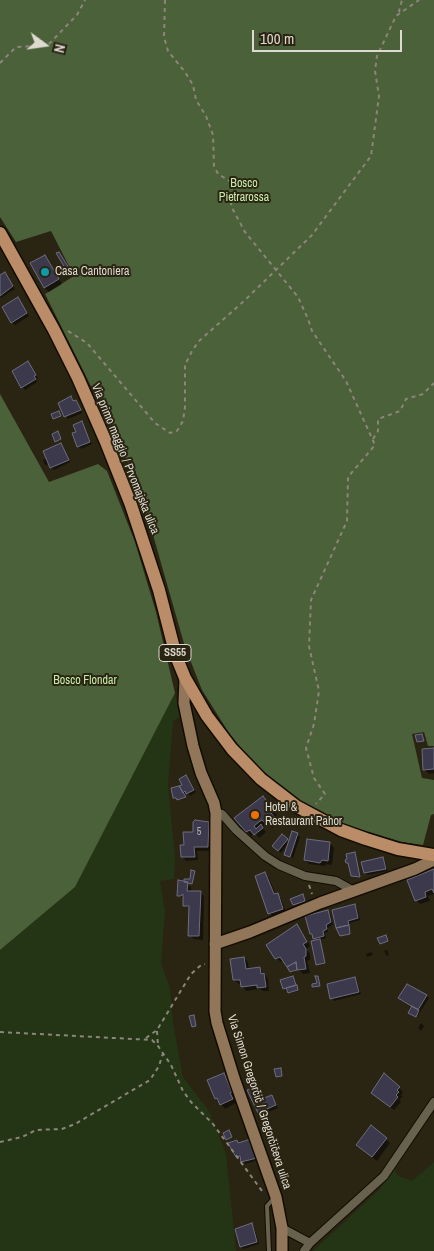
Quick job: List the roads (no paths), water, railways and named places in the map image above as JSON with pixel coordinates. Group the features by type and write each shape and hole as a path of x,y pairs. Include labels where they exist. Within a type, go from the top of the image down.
{"main road":[{"name":"Via primo maggio / Prvomajska ulica","path":"3,238 54,330 78,378 106,442 131,505 159,590 174,650 185,678 207,716 232,749 261,779 296,806 341,830 366,839 398,849 434,855"},
{"name":"Via Simon Gregorčič / Gregorčičeva ulica","path":"185,678 184,703 193,746 201,774 214,803 216,813 214,998 217,1024 276,1197 282,1228 282,1251"},
{"path":"215,944 434,860"}],"street":[{"path":"216,813 222,814 236,830 265,856 279,865 305,876 336,881 354,891"},
{"path":"304,1251 384,1176 434,1102"},
{"path":"282,1228 310,1244"}],"lane":[{"path":"270,1251 267,1206 276,1197"}],"place":[{"name":"Casa Cantoniera","path":"45,272"},
{"name":"Hotel & Restaurant Pahor","path":"255,815"}],"park label":[{"name":"Bosco Pietrarossa","path":"244,191"},
{"name":"Bosco Flondar","path":"85,681"}]}
